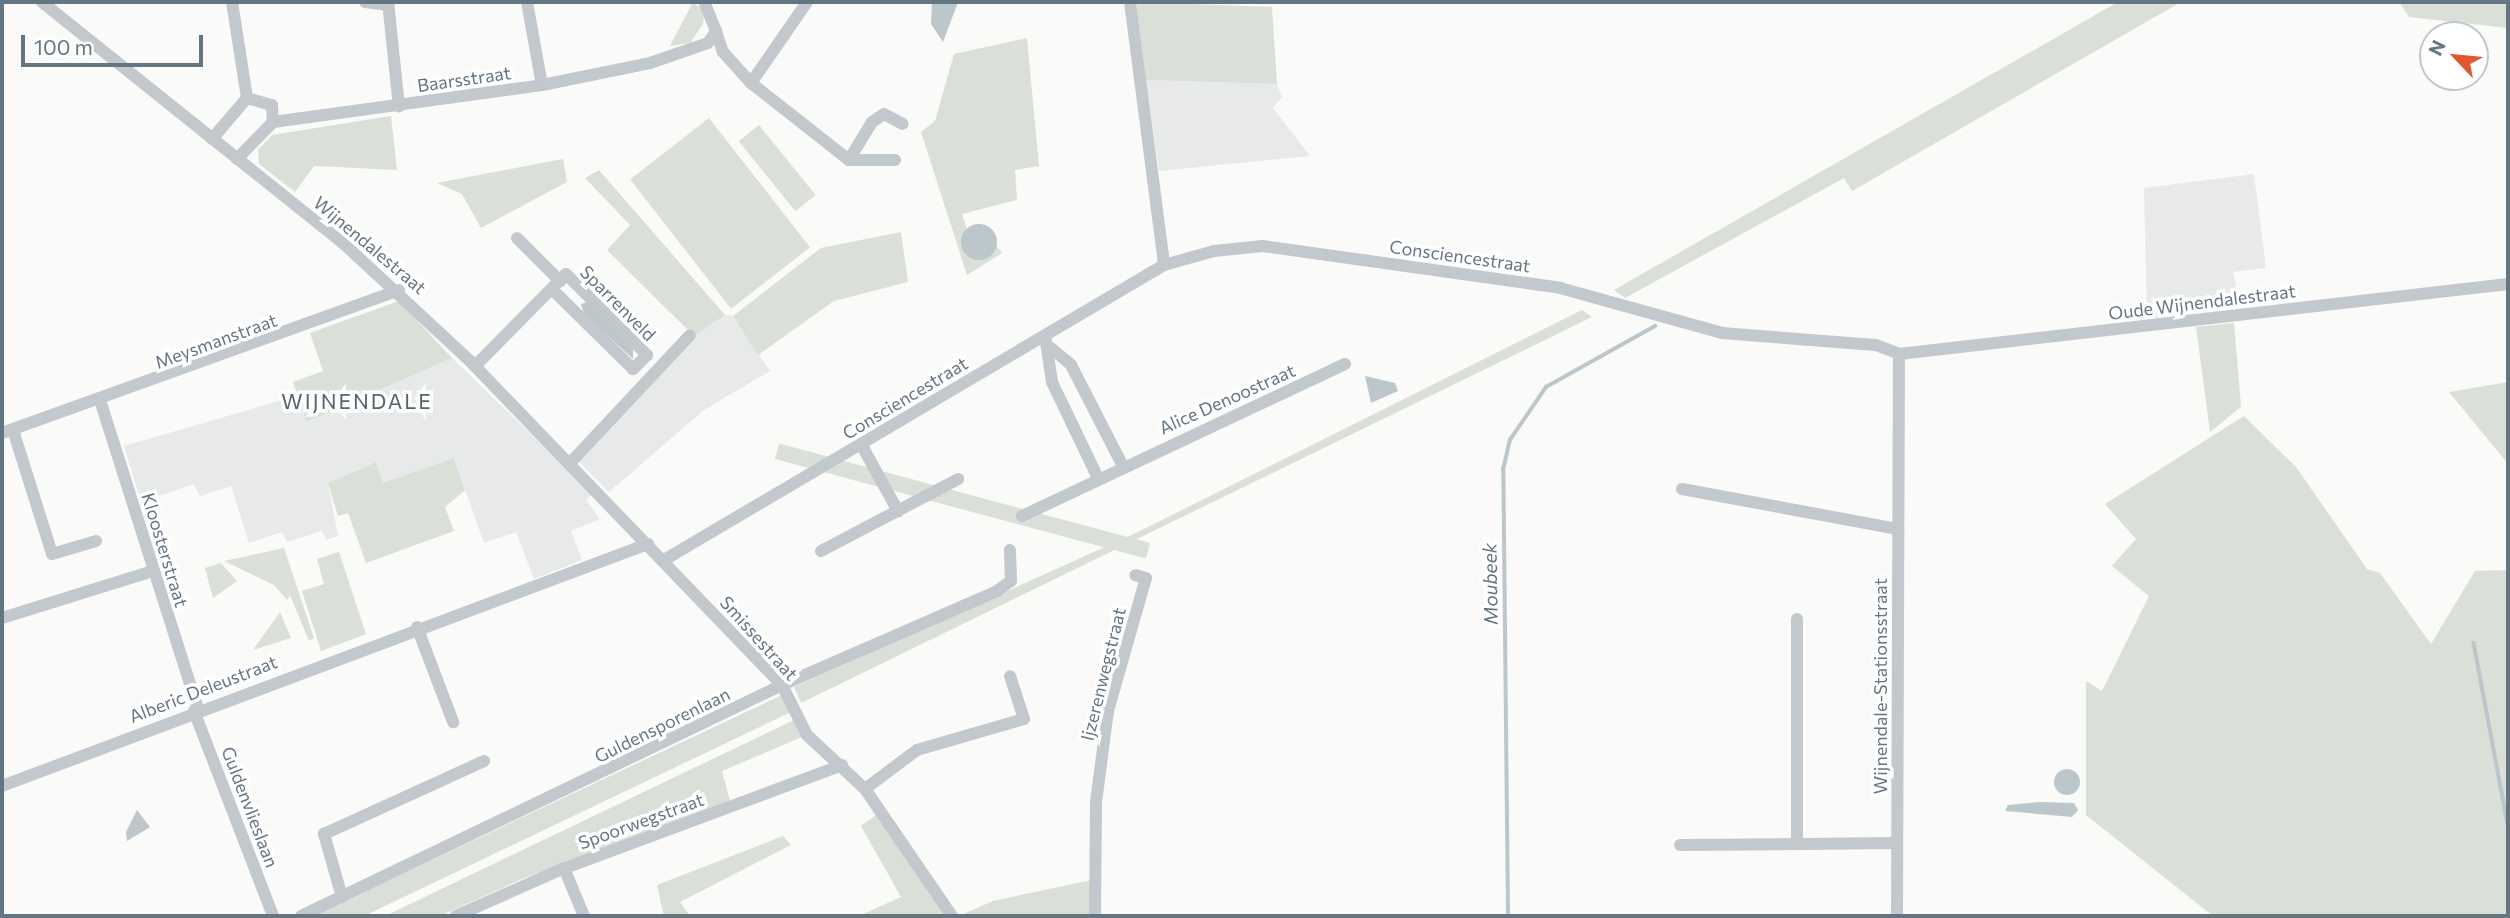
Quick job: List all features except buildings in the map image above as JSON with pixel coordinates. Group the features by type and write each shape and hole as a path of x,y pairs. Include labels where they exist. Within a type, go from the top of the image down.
{"street":[{"name":"Wijnendalestraat","path":"42,2 399,290 648,544"},
{"path":"212,139 247,98 232,2"},
{"path":"365,2 388,3 399,106"},
{"path":"527,2 542,85"},
{"path":"704,2 723,52 751,83 849,160 895,160"},
{"path":"751,83 807,2"},
{"path":"1130,2 1164,265"},
{"name":"Baarsstraat","path":"273,122 542,85 650,63 708,43 716,31"},
{"path":"237,159 273,122 272,105 247,98"},
{"path":"849,160 872,122 884,114 903,124"},
{"name":"Sparrenveld","path":"517,238 556,285 634,369 647,355 566,274 556,285"},
{"name":"Consciencestraat","path":"664,561 1164,265 1263,246 1560,288 1722,333 1876,345 1899,355"},
{"path":"475,366 556,285"},
{"name":"Oude Wijnendalestraat","path":"1899,355 2508,285"},
{"name":"Meysmanstraat","path":"7,431 100,400 399,290"},
{"name":"Sparrenveld","path":"570,463 690,335"},
{"path":"1045,336 1051,348 1072,365 1123,466"},
{"path":"1051,348 1052,382 1098,478"},
{"name":"Wijnendale-Stationsstraat","path":"1897,916 1899,355"},
{"name":"Alice Denoostraat","path":"1021,516 1345,364"},
{"name":"Kloosterstraat","path":"100,400 196,710"},
{"path":"7,431 52,554 96,541"},
{"path":"861,444 898,511"},
{"path":"821,551 958,479"},
{"path":"1682,489 1898,529"},
{"name":"Smissestraat","path":"648,544 783,687 807,735 865,789 952,916"},
{"name":"Alberic Deleustraat","path":"2,786 196,710 648,544"},
{"name":"Guldensporenlaan","path":"301,916 783,687 997,591 1011,580 1010,550"},
{"path":"2,618 153,571"},
{"name":"Ijzerenwegstraat","path":"1095,916 1098,778 1108,711 1146,578 1135,575"},
{"path":"1797,619 1797,841"},
{"path":"417,628 453,722"},
{"path":"865,789 917,750 1024,719 1010,676"},
{"name":"Guldenvlieslaan","path":"196,710 273,916"},
{"path":"342,897 324,834 484,761"},
{"name":"Spoorwegstraat","path":"456,916 564,868 842,765"},
{"path":"1679,845 1797,841 1897,843"},
{"path":"564,868 584,916"}],"shaded area":[{"path":"693,2 704,11 703,24 690,43 670,46"},
{"path":"932,2 958,2 943,42 931,24"},
{"path":"1136,2 1272,7 1277,84 1146,80"},
{"path":"2118,2 2181,2 1852,191 1844,178 1625,298 1614,290"},
{"path":"2399,2 2508,2 2508,28 2489,26 2489,21 2445,21 2409,17"},
{"path":"1027,38 1039,166 1015,170 1017,200 962,214 977,260 996,245 1002,253 967,275 921,132 935,121 954,54"},
{"path":"1146,80 1277,84 1282,97 1273,108 1310,156 1159,171"},
{"path":"391,116 397,170 314,166 295,192 259,164 258,150 272,135"},
{"path":"709,118 810,247 731,309 630,180"},
{"path":"759,125 816,195 795,211 739,141"},
{"path":"563,159 567,182 481,228 462,194 437,183"},
{"path":"599,170 725,315 694,336 607,250 630,225 585,178"},
{"path":"2254,174 2266,268 2233,272 2241,307 2140,320 2147,313 2144,188"},
{"path":"979,224 992,229 997,242 992,255 979,260 966,255 961,242 966,229"},
{"path":"901,232 908,282 834,301 758,355 733,316 821,248"},
{"path":"399,301 452,358 306,422 293,382 323,371 310,333"},
{"path":"588,302 633,348 633,359 584,314 581,304"},
{"path":"1582,310 1592,317 801,703 794,687 1136,533"},
{"path":"725,315 733,316 770,371 704,410 609,492 574,457 694,336"},
{"path":"2234,323 2241,407 2210,432 2196,327"},
{"path":"452,358 593,494 586,500 600,519 571,531 582,560 534,579 516,532 484,543 454,458 383,484 376,462 328,483 338,536 326,540 322,531 287,542 282,532 249,543 231,486 200,496 194,484 141,502 124,446 296,396 306,422"},
{"path":"1365,376 1395,383 1398,391 1371,403"},
{"path":"2508,382 2508,464 2449,392"},
{"path":"2244,416 2296,467 2367,569 2380,573 2431,644 2475,571 2508,570 2508,916 2213,916 2086,815 2086,681 2102,691 2149,596 2112,566 2136,539 2105,504"},
{"path":"779,444 1150,543 1146,558 775,459"},
{"path":"454,458 465,490 445,507 454,531 366,563 348,513 338,516 328,483 376,462 383,483"},
{"path":"284,548 314,638 309,641 290,595 287,600 274,585 224,561"},
{"path":"339,552 366,634 321,651 302,591 324,584 317,559"},
{"path":"221,563 237,581 213,598 205,568"},
{"path":"280,612 291,638 253,650"},
{"path":"782,695 791,712 364,916 313,916"},
{"path":"794,720 802,737 722,771 730,801 522,879 440,916 385,916"},
{"path":"2067,769 2076,773 2080,782 2076,791 2067,795 2058,791 2054,782 2058,773"},
{"path":"2074,803 2078,810 2072,817 2005,811 2008,805"},
{"path":"137,810 150,827 127,841 126,832"},
{"path":"876,815 945,916 859,916 901,897 861,826"},
{"path":"783,836 791,845 680,902 690,916 664,916 657,885"},
{"path":"1092,880 1091,916 961,915 993,901"}],"waterway":[{"name":"Moubeek","path":"1508,916 1503,470 1510,440 1546,387 1655,326"},
{"path":"2474,643 2508,824"}],"district":[{"name":"WIJNENDALE","path":"357,401"}]}
